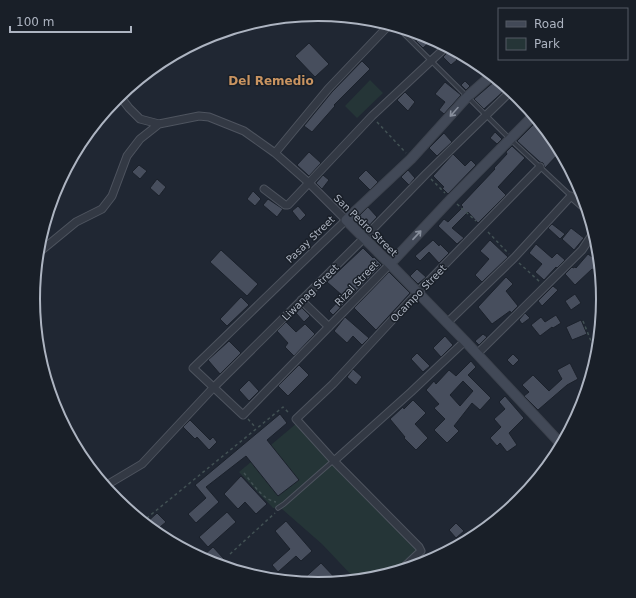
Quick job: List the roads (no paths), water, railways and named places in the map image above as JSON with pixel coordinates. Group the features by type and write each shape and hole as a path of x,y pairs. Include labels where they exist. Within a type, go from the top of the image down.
{"main road":[{"name":"Pasay Street","path":"346,220 411,159 467,97 488,79"},
{"name":"Rizal Street","path":"390,264 451,199 530,119"},
{"name":"San Pedro Street","path":"346,220 363,239 418,292 558,440"}],"street":[{"path":"275,153 328,89 385,29"},
{"path":"264,189 285,205 288,205 372,116 442,50"},
{"name":"Liwanag Street","path":"110,483 142,464 213,388 507,95"},
{"name":"San Pedro Street","path":"123,100 140,119 159,124 186,117 198,116 209,117 244,131 275,153 309,183 346,220"},
{"path":"45,248 76,222 102,209 112,196 127,156 140,139 159,124"},
{"name":"Ocampo Street","path":"334,461 296,419 332,384 418,292 541,167"},
{"path":"447,323 514,258 571,196 578,202"},
{"name":"Pasay Street","path":"213,388 193,368 346,220"},
{"path":"477,354 582,250 590,239"},
{"name":"Rizal Street","path":"213,388 243,415 390,264"},
{"path":"301,300 329,327"},
{"path":"411,561 421,551 419,547 334,461 465,341"}],"lane":[{"path":"405,35 510,139 571,196"},
{"path":"278,508 334,461"}],"district":[{"name":"Del Remedio","path":"271,81"}]}
